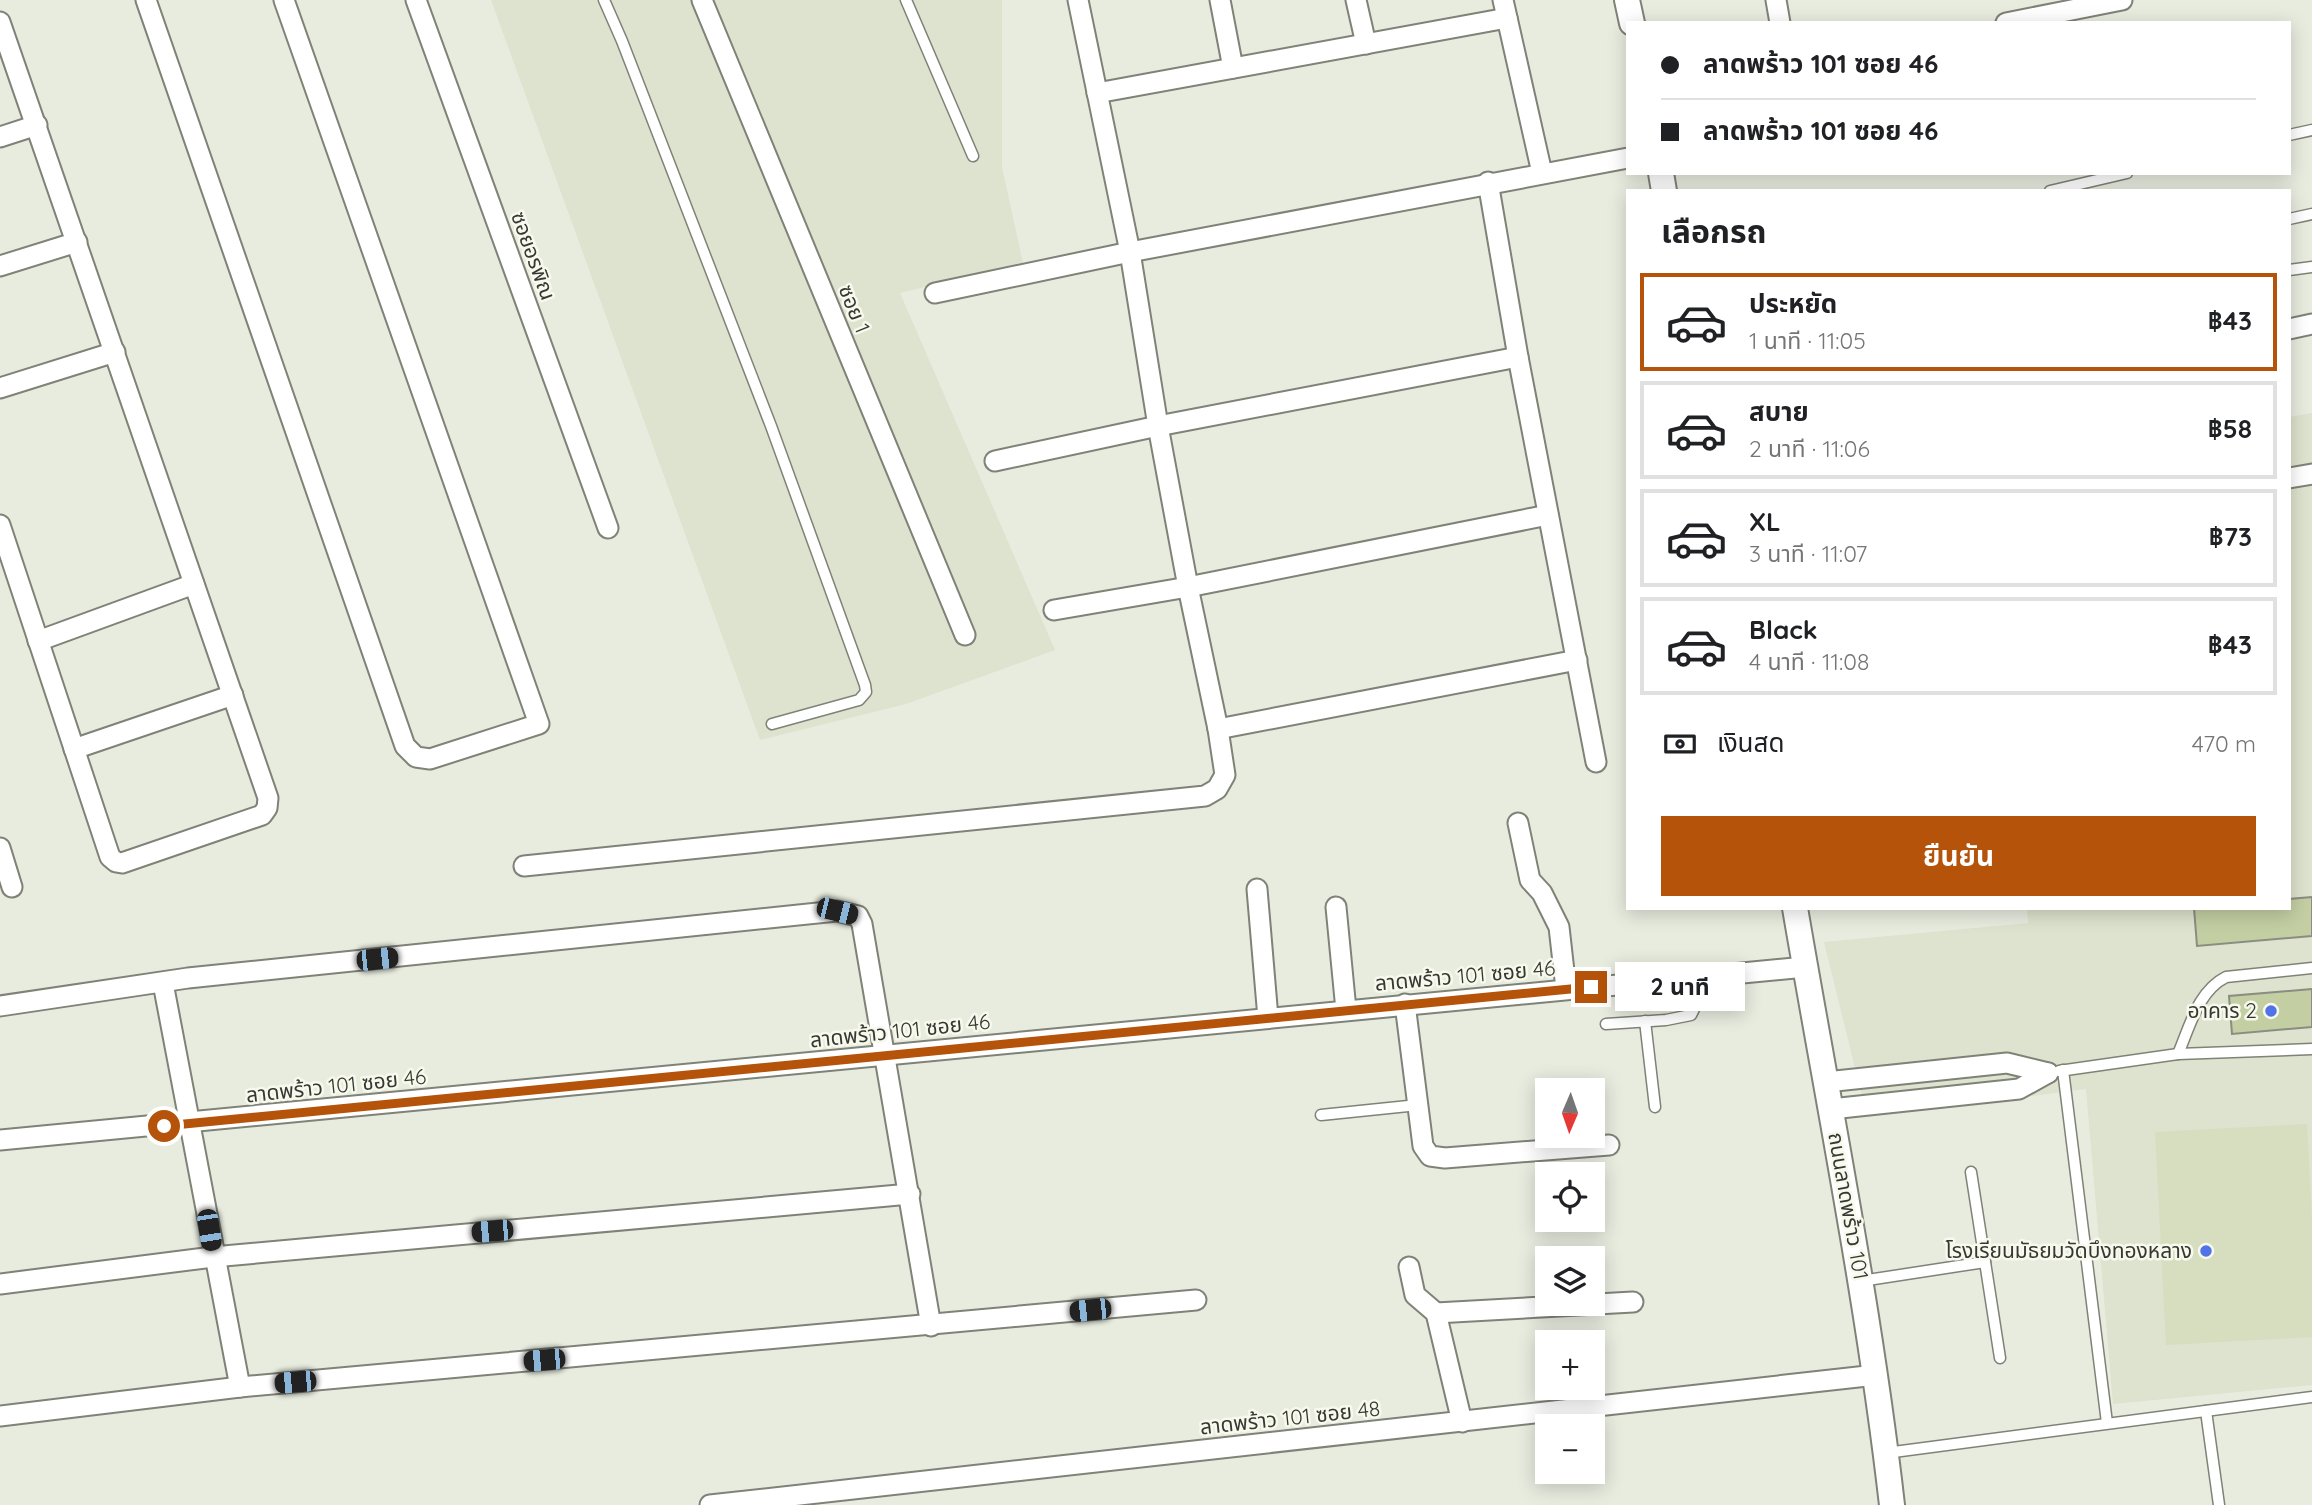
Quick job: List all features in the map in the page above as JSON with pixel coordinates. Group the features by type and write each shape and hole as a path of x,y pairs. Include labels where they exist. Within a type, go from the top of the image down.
{"street":[{"path":"146,0 405,746 416,757 430,759 540,724 284,0"},
{"name":"ซอยอรพิณ","path":"416,0 608,528"},
{"name":"ซอย 1","path":"702,0 965,635"},
{"path":"524,866 1205,796 1217,789 1225,775 1218,729 1158,426 1130,252 1078,0"},
{"path":"1220,0 1233,68"},
{"path":"1356,0 1366,44"},
{"path":"1627,0 1632,21"},
{"path":"1776,0 1780,21"},
{"path":"2016,21 2122,0"},
{"path":"1097,93 1366,44 1505,9 1542,173"},
{"path":"0,22 268,798 267,808 262,815 122,863 110,858 0,525"},
{"path":"0,137 37,125"},
{"path":"934,293 1130,252 1626,158"},
{"path":"1488,183 1518,357 1597,762"},
{"path":"0,266 77,242"},
{"path":"2291,329 2312,324"},
{"path":"0,388 115,352"},
{"path":"995,461 1158,426 1518,357"},
{"path":"2291,478 2312,474"},
{"path":"1054,610 1188,587 1548,515"},
{"path":"38,641 194,584"},
{"path":"1218,729 1577,660"},
{"path":"74,749 233,695"},
{"path":"1518,823 1530,880 1542,893 1559,927 1566,989"},
{"path":"0,848 12,887"},
{"path":"1257,889 1268,1018"},
{"path":"1336,907 1346,1010"},
{"name":"ถนนลาดพร้าว 101","path":"1795,910 1861,1281 1892,1505"},
{"path":"0,1006 215,975 837,911 858,916 862,924 931,1326"},
{"name":"ลาดพร้าว 101 ซอย 46","path":"0,1140 1805,967"},
{"path":"163,983 191,1123 213,1257 240,1387"},
{"path":"1405,1004 1423,1146 1432,1157 1609,1144"},
{"path":"1826,1082 2007,1063 2056,1072"},
{"path":"1831,1109 2019,1089 2056,1072"},
{"path":"0,1284 213,1257 910,1194"},
{"path":"1409,1267 1415,1294 1436,1313 1462,1422"},
{"path":"0,1416 240,1387 1196,1300"},
{"path":"1436,1313 1633,1301"},
{"name":"ลาดพร้าว 101 ซอย 48","path":"710,1505 1876,1375"}],"lane":[{"path":"604,0 771,426 865,685 866,692 859,700 772,724"},
{"path":"906,0 973,156"},
{"path":"2291,135 2312,130"},
{"path":"2059,189 2118,175"},
{"path":"2291,219 2312,214"},
{"path":"2291,270 2312,267"},
{"path":"2178,1054 2206,992 2215,983 2226,977 2312,968"},
{"path":"1606,1024 1691,1015 1694,1009 1693,977"},
{"path":"1645,1021 1655,1107"},
{"path":"2107,1423 2056,1072 2178,1054 2312,1049"},
{"path":"1321,1115 1418,1105"},
{"path":"1971,1172 2000,1358"},
{"path":"1861,1281 1985,1262"},
{"path":"1886,1453 2312,1397"},
{"path":"2206,1411 2220,1505"}],"shaded area":[{"path":"491,0 1002,0 1002,167 1023,263 900,293 1055,650 906,704 760,740"},
{"name":"โรงเรียนมัธยมวัดบึงทองหลาง","path":"2312,413 2312,1385 2113,1404 2086,1089 1867,1117 1824,942 2028,923 2027,910 2291,910 2291,417"},
{"path":"2307,1124 2312,1218 2312,1337 2166,1345 2155,1132"}],"building":[{"path":"2312,897 2312,936 2197,946 2194,910 2291,910 2291,899"},
{"name":"อาคาร 2","path":"2312,989 2312,1027 2232,1034 2229,996"}],"place":[{"name":"อาคาร 2","path":"2271,1011"},
{"name":"โรงเรียนมัธยมวัดบึงทองหลาง","path":"2206,1251"}],"route":[{"path":"164,1126 1591,987"}]}
